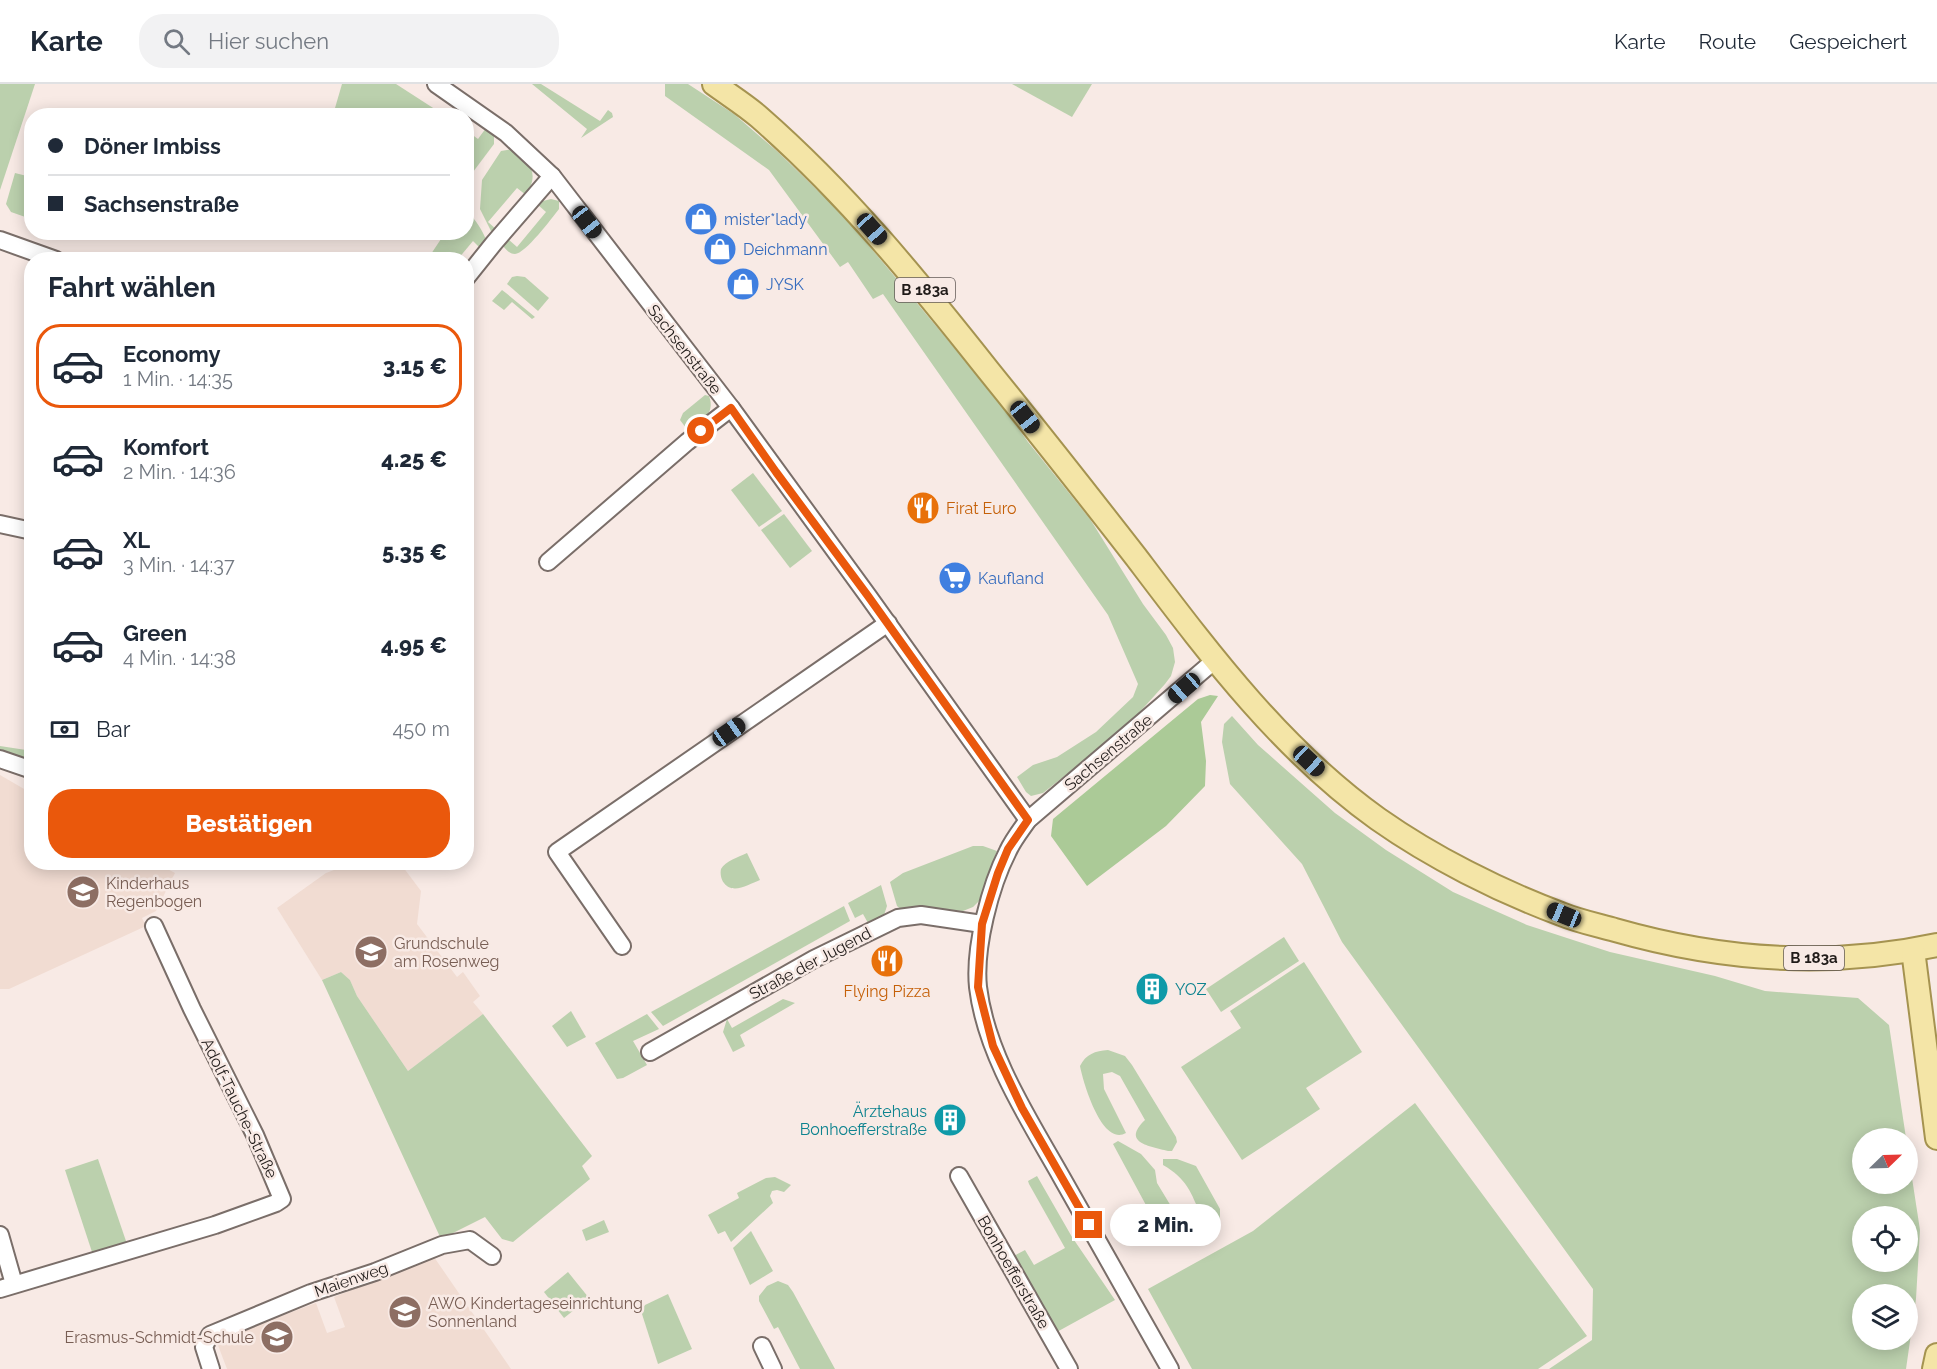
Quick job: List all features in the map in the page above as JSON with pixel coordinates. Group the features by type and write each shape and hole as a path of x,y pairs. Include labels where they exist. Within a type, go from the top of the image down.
{"main road":[{"name":"B 183a","path":"714,84 756,115 844,197 914,276 1109,522 1215,661 1269,723 1322,773 1378,819 1467,872 1525,899 1564,915 1624,933 1715,952 1793,959 1854,957 1913,950"},
{"path":"1937,945 1913,950 1937,1138"},
{"path":"1934,1369 1937,1355"}],"street":[{"name":"Sachsenstraße","path":"436,84 470,108"},
{"name":"Sachsenstraße","path":"474,111 506,133 552,176 731,408 1028,820"},
{"path":"474,269 552,176"},
{"path":"0,240 34,252"},
{"path":"548,562 687,442 731,408"},
{"path":"0,525 24,530"},
{"path":"622,946 557,852 888,624"},
{"name":"Sachsenstraße","path":"1170,1369 1022,1108 993,1046 978,987 982,924 1008,849 1028,820 1215,661"},
{"path":"0,759 24,767"},
{"name":"Straße der Jugend","path":"650,1052 814,959 898,918 921,915 982,924"},
{"name":"Adolf-Tauche-Straße","path":"0,1235 7,1286 215,1225 282,1199 255,1135 153,926"},
{"name":"Bonhoefferstraße","path":"959,1176 1069,1369"},
{"name":"Maienweg","path":"211,1369 204,1347 210,1335 311,1293 375,1272 442,1245 470,1240 492,1256"},
{"path":"762,1346 773,1369"}],"shaded area":[{"name":"Kinderhaus Regenbogen","path":"0,775 24,789 24,870 169,870 175,873 156,911 142,918 146,926 9,989 0,989"},
{"name":"Grundschule am Rosenweg","path":"334,870 405,870 421,891 417,924 457,977 463,972 480,996 473,1002 483,1014 408,1071 357,996 350,980 341,972 322,980 277,908 326,873"},
{"name":"AWO Kindertageseinrichtung Sonnenland","path":"434,1257 511,1369 227,1369 216,1340 316,1303 327,1333 345,1327 334,1297"}],"green space":[{"path":"0,84 35,84 27,108 24,108 24,117 0,190"},
{"path":"342,84 396,84 433,108 335,108"},
{"path":"532,84 541,84 600,121 608,110 613,117 581,138 587,129"},
{"path":"665,84 688,84 734,114 778,152 845,217 997,399 1028,442 1090,519 1173,648 1175,662 1171,676 1165,684 1137,715 1105,744 1043,793 1031,796 1017,777 1033,765 1057,757 1096,732 1133,697 1138,684 1108,615 883,294 873,299 848,262 840,267 769,170 665,96"},
{"path":"1012,84 1092,84 1072,117"},
{"path":"486,128 494,135 494,144 474,171 474,136 478,139"},
{"path":"513,149 528,164 533,174 532,180 526,195 517,188 488,222 497,230 493,235 480,209 482,180 501,151"},
{"path":"15,173 24,175 24,217 11,212 6,204"},
{"path":"551,199 559,201 559,209 545,227 519,252 513,254 508,251 503,246 508,239 517,247 546,212 537,204"},
{"path":"474,219 487,241 481,249 473,241 464,252 432,252 440,240 474,240"},
{"path":"512,277 525,277 549,298 538,311 507,284"},
{"path":"502,290 535,317 532,319 512,302 504,310 492,301"},
{"path":"705,395 709,396 711,402 709,413 689,432 680,420 683,413"},
{"path":"753,473 782,511 759,527 731,490"},
{"path":"784,514 812,551 790,568 761,530"},
{"path":"1210,695 1218,696 1201,722 1206,761 1205,786 1166,826 1087,886 1051,836 1053,819 1198,699"},
{"path":"1232,716 1258,745 1335,813 1386,850 1453,892 1527,925 1610,952 1715,976 1765,991 1858,998 1889,1025 1904,1128 1852,1128 1852,1194 1914,1194 1916,1206 1852,1206 1852,1272 1918,1272 1917,1284 1852,1284 1852,1350 1909,1350 1906,1369 1549,1369 1592,1340 1593,1289 1342,942 1302,864 1230,784 1222,742 1224,724"},
{"path":"0,746 24,750 24,760 0,752"},
{"path":"973,846 983,846 997,851 980,900 973,907 963,911 902,910 897,906 890,882 903,873"},
{"path":"747,853 760,880 741,888 728,886 722,880 721,869 729,861"},
{"path":"881,885 887,906 884,915 868,923 863,914 855,918 848,903"},
{"path":"844,906 850,921 663,1026 651,1012"},
{"path":"1284,937 1299,961 1221,1012 1206,989"},
{"path":"1304,962 1362,1052 1306,1088 1320,1109 1242,1160 1181,1067 1241,1028 1230,1011"},
{"path":"341,972 350,980 357,996 408,1071 483,1014 592,1156 582,1166 590,1179 513,1242 502,1239 485,1217 441,1239 322,980"},
{"path":"783,999 795,1003 740,1035 745,1046 733,1052 723,1032 727,1019 732,1028"},
{"path":"571,1011 586,1037 567,1047 552,1026"},
{"path":"647,1014 659,1029 633,1041 647,1065 617,1079 595,1043"},
{"path":"1108,1050 1125,1056 1132,1065 1176,1137 1177,1142 1172,1151 1146,1145 1137,1139 1138,1128 1145,1120 1120,1076 1112,1072 1103,1074 1104,1089 1126,1133 1117,1135 1109,1131 1095,1111 1080,1066 1091,1054"},
{"path":"1415,1103 1587,1336 1538,1369 1192,1369 1148,1289 1253,1231"},
{"path":"1118,1141 1141,1154 1155,1170 1157,1183 1180,1221 1195,1222 1201,1216 1183,1181 1163,1165 1163,1159 1177,1159 1196,1166 1220,1209 1220,1230 1195,1243 1172,1237 1154,1220 1113,1144"},
{"path":"98,1159 127,1244 93,1255 65,1170"},
{"path":"1037,1176 1072,1237 1115,1300 1055,1333 1012,1257 1025,1250 1034,1265 1065,1248 1029,1184 1028,1181"},
{"path":"775,1177 791,1185 784,1192 772,1191 770,1196 773,1203 731,1242 725,1231 718,1234 708,1215 739,1198 737,1193 766,1178"},
{"path":"1918,1217 1920,1230 1918,1264"},
{"path":"604,1220 609,1232 586,1241 582,1230"},
{"path":"751,1231 773,1271 750,1285 733,1248"},
{"path":"568,1272 589,1298 564,1318 544,1292"},
{"path":"778,1281 788,1285 793,1292 835,1369 800,1369 778,1327 774,1329 759,1301 759,1296 767,1286"},
{"path":"668,1294 692,1349 658,1364 641,1311 645,1305"}],"place":[{"name":"mister*lady","path":"701,219"},
{"name":"Deichmann","path":"720,249"},
{"name":"JYSK","path":"743,284"},
{"name":"Firat Euro","path":"923,508"},
{"name":"Kaufland","path":"955,578"},
{"name":"Kinderhaus Regenbogen","path":"83,892"},
{"name":"Grundschule am Rosenweg","path":"371,952"},
{"name":"Flying Pizza","path":"887,961"},
{"name":"YOZ","path":"1152,989"},
{"name":"Ärztehaus Bonhoefferstraße","path":"950,1120"},
{"name":"AWO Kindertageseinrichtung Sonnenland","path":"405,1312"},
{"name":"Erasmus-Schmidt-Schule","path":"277,1337"}],"route":[{"path":"701,431 731,408 1028,820 1008,849 982,924 978,987 993,1046 1022,1108 1089,1225"}]}
